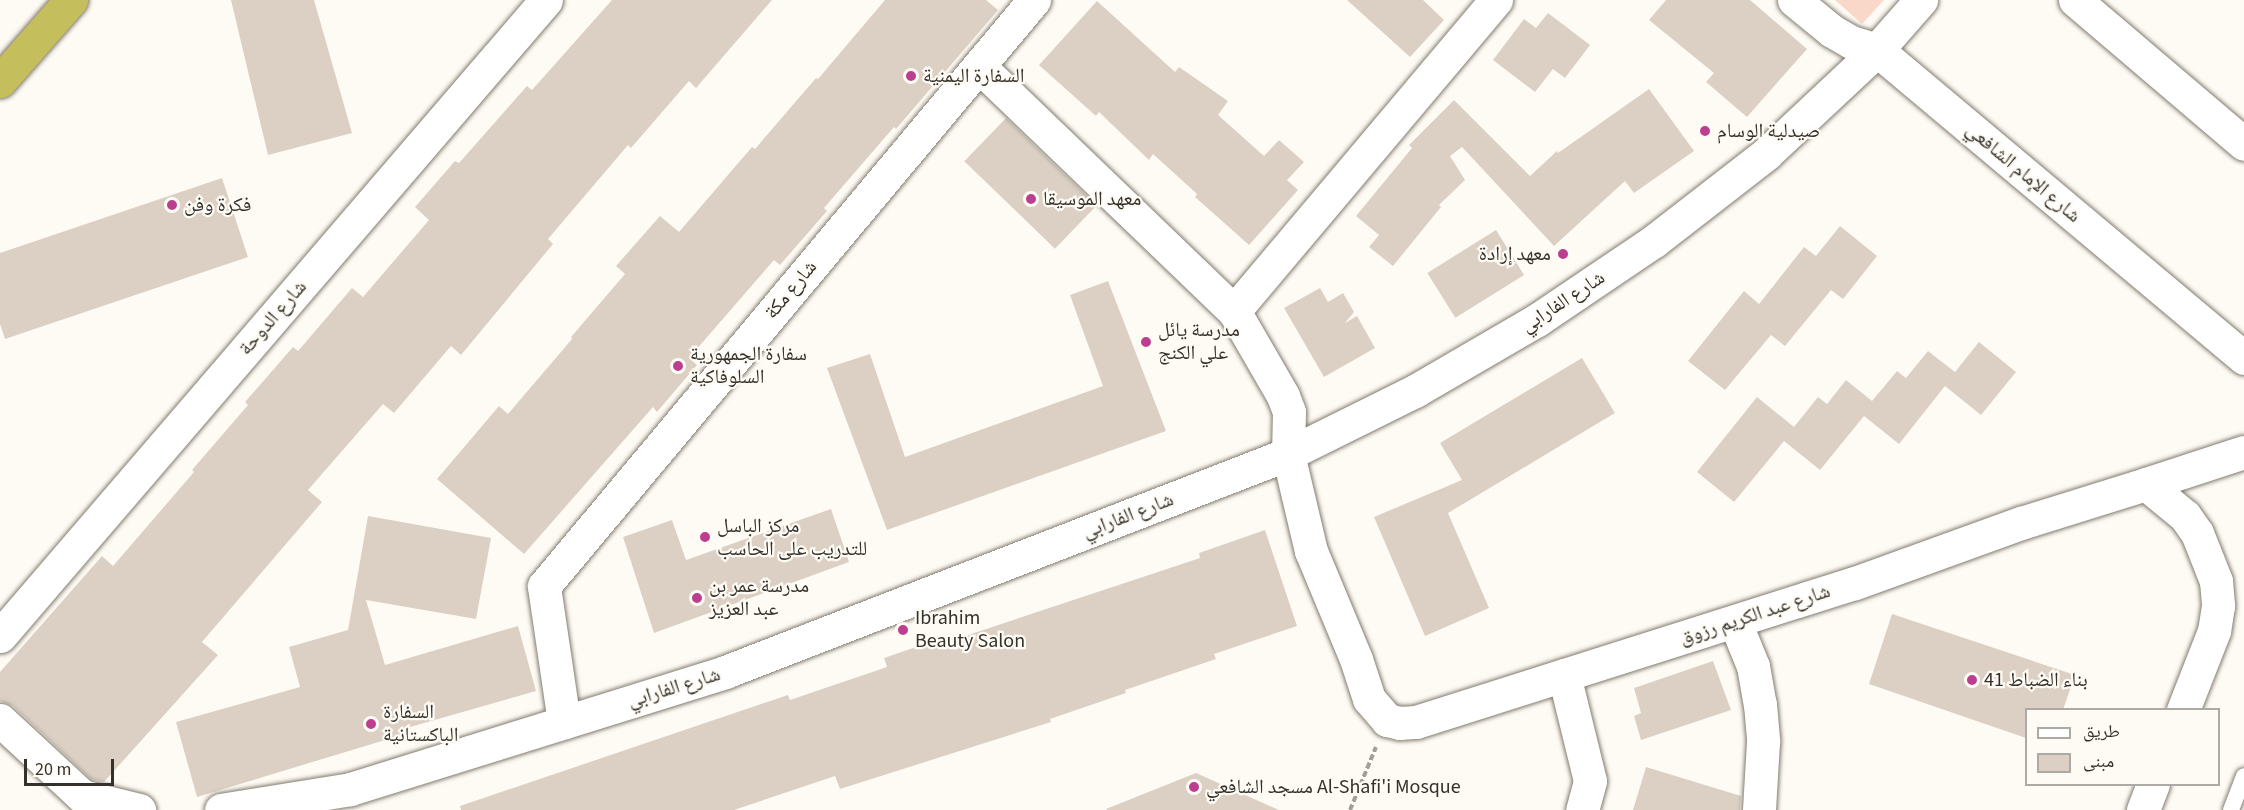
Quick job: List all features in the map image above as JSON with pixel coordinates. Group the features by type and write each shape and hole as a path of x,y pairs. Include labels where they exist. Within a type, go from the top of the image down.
{"highway":[{"path":"0,81 71,0"}],"street":[{"name":"شارع الدوحة","path":"0,636 546,0"},
{"name":"شارع مكة","path":"564,722 544,586 1034,0"},
{"path":"1234,311 1496,0"},
{"name":"شارع الإمام الشافعي","path":"1794,0 1832,31 1851,42 1877,50 2244,358"},
{"name":"شارع الفارابي","path":"221,810 350,789 725,672 1288,454 1435,380 1537,320 1654,241 1766,154 1877,50 1921,0"},
{"path":"2076,0 2244,144"},
{"name":"شارع عبد الكريم رزوق","path":"979,66 1234,311 1283,396 1289,412 1288,454 1311,551 1356,659 1369,699 1387,720 1400,723 1416,722 1855,583 2021,523 2244,452"},
{"path":"2146,484 2185,516 2197,533 2216,581 2218,606 2214,631 2184,708"},
{"path":"1735,622 1753,666 1760,704 1763,742 1759,810"},
{"path":"1564,675 1590,781 1582,810"},
{"path":"0,720 82,796 139,810"},
{"path":"2143,810 2152,786"}],"lane":[{"path":"2231,810 2244,776"}],"path":[{"path":"1350,810 1363,778"}],"shaded area":[{"path":"1835,0 1884,0 1862,24"}],"building":[{"path":"231,0 314,0 352,133 268,155"},
{"path":"612,0 772,0 696,88 689,81 631,148 628,145 548,239 553,244 461,355 451,346 394,413 383,404 308,490 322,502 202,642 218,655 104,782 91,779 13,706 0,701 0,672 102,556 113,566 194,472 192,470 248,405 245,402 293,347 298,351 352,288 363,297 429,220 415,207 455,161 459,163 527,86 532,90"},
{"path":"885,0 986,0 998,10 896,129 894,127 824,208 827,211 780,265 774,260 689,358 697,365 657,412 653,407 524,554 437,479 499,406 508,414 572,339 571,337 625,274 616,266 660,216 679,232 752,147 755,149 816,78 818,79"},
{"path":"1347,0 1423,0 1444,20 1410,57"},
{"path":"1666,0 1750,0 1807,49 1747,117 1706,82 1714,73 1649,20"},
{"path":"1097,1 1175,72 1179,67 1228,101 1218,115 1264,156 1279,140 1304,162 1287,180 1298,190 1249,245 1195,197 1197,194 1153,154 1149,160 1099,112 1096,116 1039,65"},
{"path":"1548,13 1590,45 1565,78 1553,69 1535,92 1493,60 1524,19 1536,28"},
{"path":"1649,89 1694,151 1634,193 1625,181 1554,246 1462,147 1450,156 1465,180 1439,205 1441,207 1393,266 1369,247 1379,235 1356,216 1412,148 1409,145 1454,100 1530,176 1557,151 1558,153"},
{"path":"1006,118 1097,206 1055,249 964,161"},
{"path":"222,178 248,257 5,339 0,324 0,253"},
{"path":"1840,226 1877,256 1843,299 1831,290 1785,346 1771,335 1725,390 1688,361 1744,291 1759,304 1804,247 1816,256"},
{"path":"1496,230 1524,275 1455,318 1427,273"},
{"path":"1108,281 1166,431 887,530 827,368 870,354 905,457 1103,386 1070,295"},
{"path":"1320,288 1328,302 1343,293 1354,312 1345,323 1357,316 1375,348 1324,377 1284,308"},
{"path":"1979,342 2016,372 1981,415 1945,386 1899,444 1864,416 1820,470 1784,441 1734,502 1697,472 1757,397 1794,427 1818,397 1827,404 1846,380 1872,401 1897,371 1906,378 1928,351 1955,372"},
{"path":"1582,358 1615,413 1448,513 1489,608 1425,636 1374,517 1462,480 1440,443"},
{"name":"مدرسة عمر بن عبد العزيز","path":"831,509 849,562 654,633 623,537 672,520 686,560"},
{"path":"368,516 491,538 476,619 366,600 385,665 518,626 536,691 403,729 405,734 197,797 176,722 300,687 289,647 348,630"},
{"path":"1265,530 1297,626 1214,654 1216,659 1125,690 1126,693 1050,719 1051,722 840,789 835,776 734,810 461,810 460,806 788,695 790,700 887,667 884,658 945,637 947,642 1200,558 1199,553"},
{"name":"بناء الضباط 41","path":"1892,614 2075,675 2064,708 2025,708 2025,738 1869,684"},
{"path":"1713,661 1731,710 1641,740 1634,716 1641,713 1634,688"},
{"path":"1646,767 1741,796 1740,810 1633,810"},
{"name":"مسجد الشافعي Al-Shafi'i Mosque","path":"1196,773 1279,810 1106,809"}],"place":[{"name":"السفارة اليمنية","path":"911,76"},
{"name":"صيدلية الوسام","path":"1705,131"},
{"name":"معهد الموسيقا","path":"1031,199"},
{"name":"فكرة وفن","path":"172,205"},
{"name":"معهد إرادة","path":"1563,254"},
{"name":"مدرسة يائل علي الكنج","path":"1146,342"},
{"name":"سفارة الجمهورية السلوفاكية","path":"678,366"},
{"name":"مركز الباسل للتدريب على الحاسب","path":"705,537"},
{"name":"مدرسة عمر بن عبد العزيز","path":"697,598"},
{"name":"Ibrahim Beauty Salon","path":"903,630"},
{"name":"بناء الضباط 41","path":"1972,680"},
{"name":"السفارة الباكستانية","path":"371,724"},
{"name":"مسجد الشافعي Al-Shafi'i Mosque","path":"1194,787"}]}
